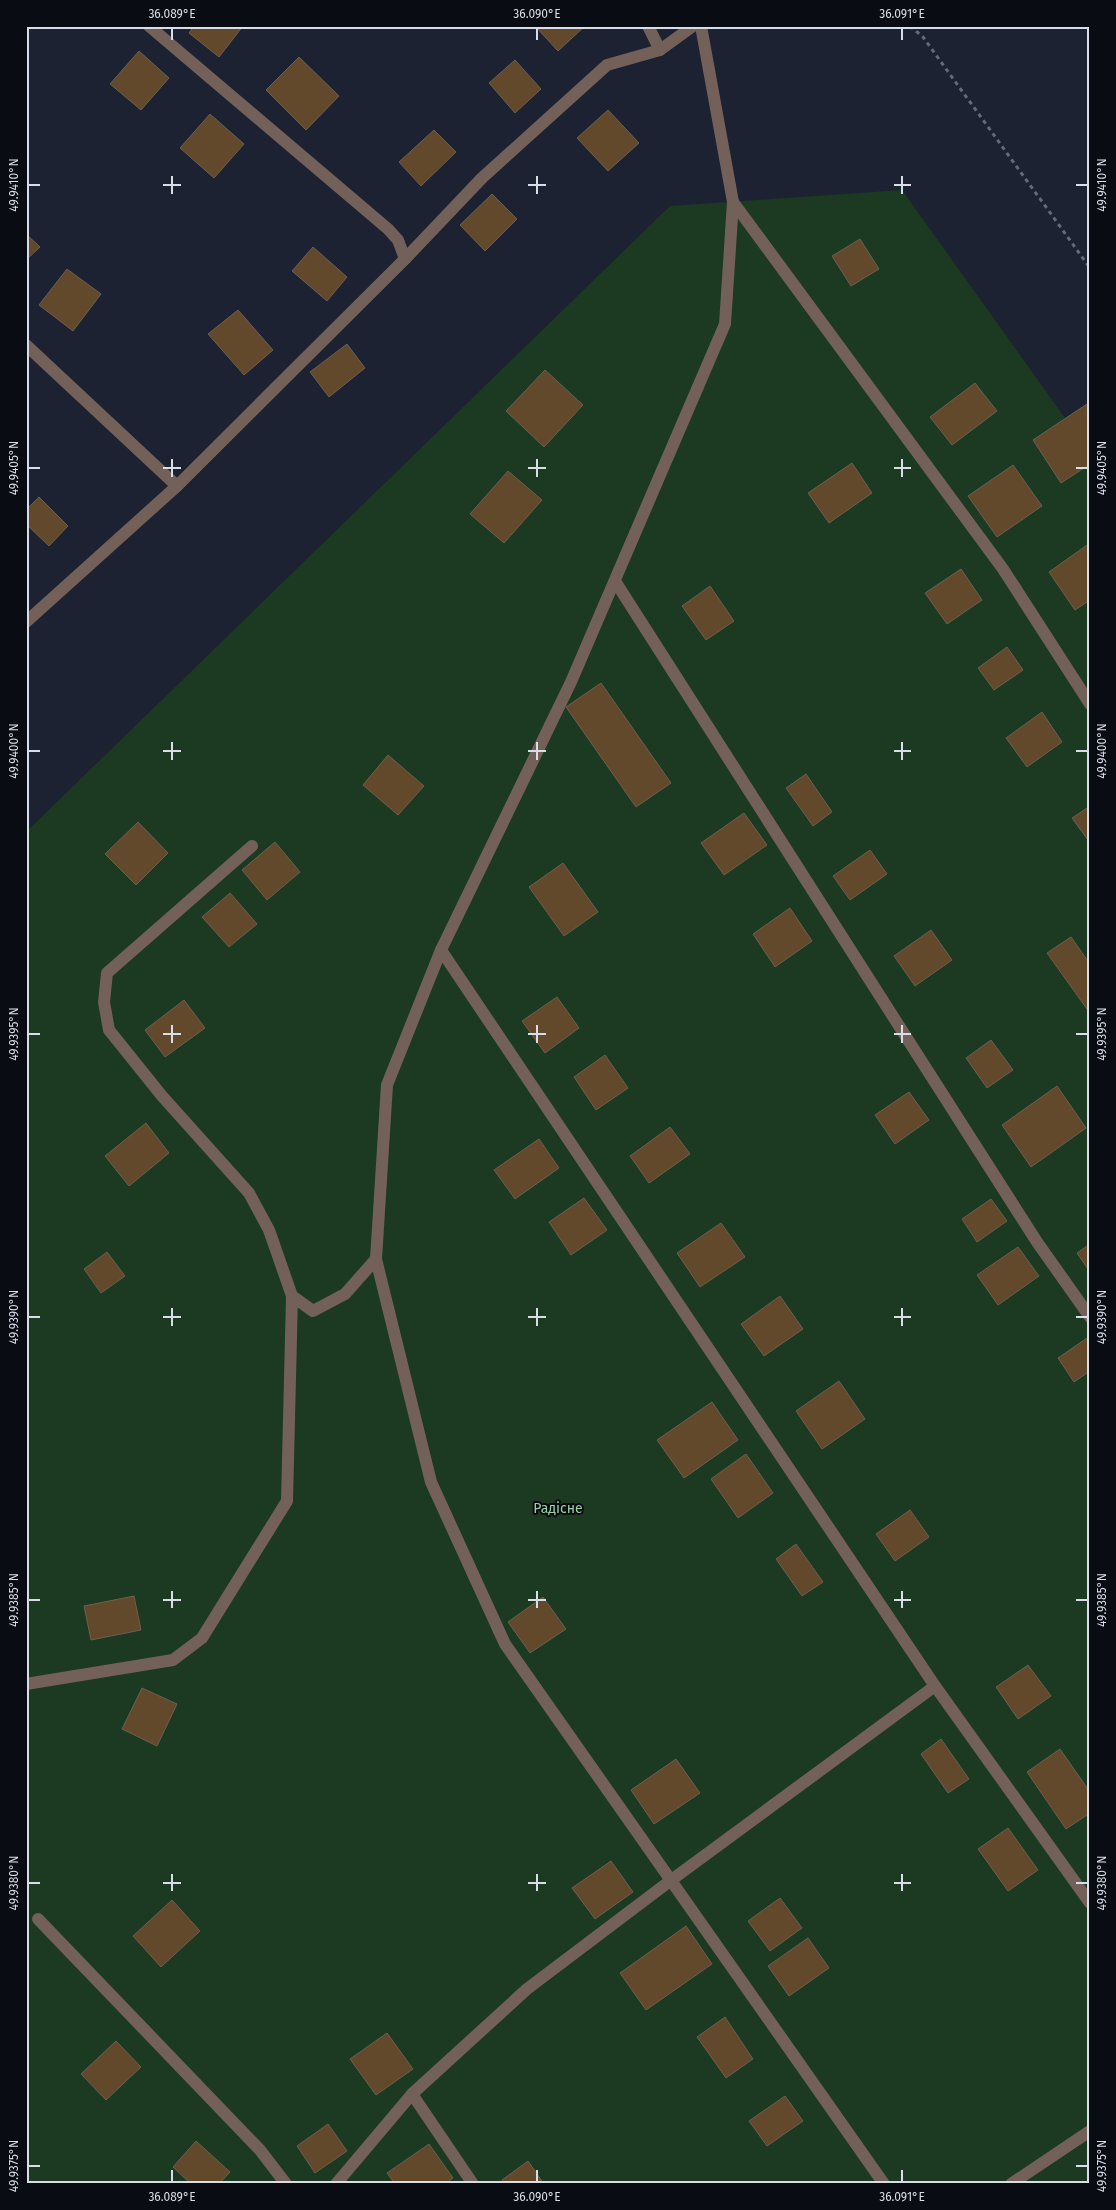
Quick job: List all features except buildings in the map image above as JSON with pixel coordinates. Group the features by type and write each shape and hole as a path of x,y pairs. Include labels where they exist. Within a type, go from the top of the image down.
{"street":[{"path":"149,26 388,229 398,240 405,259"},
{"path":"648,26 660,50"},
{"path":"26,622 177,486 405,259 482,178 607,65 660,50 694,26"},
{"path":"701,26 733,202 725,324 571,682 442,950 387,1085 376,1258 430,1482 505,1644 884,2184"},
{"path":"733,202 1003,569 1090,704"},
{"path":"26,346 177,486"},
{"path":"615,581 1038,1242 1090,1317"},
{"path":"26,1684 173,1660 202,1638 287,1501 292,1296 269,1230 249,1193 162,1096 109,1030 104,1002 107,973 252,846"},
{"path":"442,950 935,1686 1090,1903"},
{"path":"292,1296 313,1311 345,1294 376,1258"},
{"path":"336,2184 412,2094 527,1989 935,1686"},
{"path":"38,1919 260,2150 286,2184"},
{"path":"412,2094 473,2184"},
{"path":"1011,2184 1090,2131"}],"path":[{"path":"910,26 923,37 1090,268"}],"green space":[{"name":"Радісне","path":"902,190 1090,453 1090,2184 26,2184 26,832 670,206"}]}
